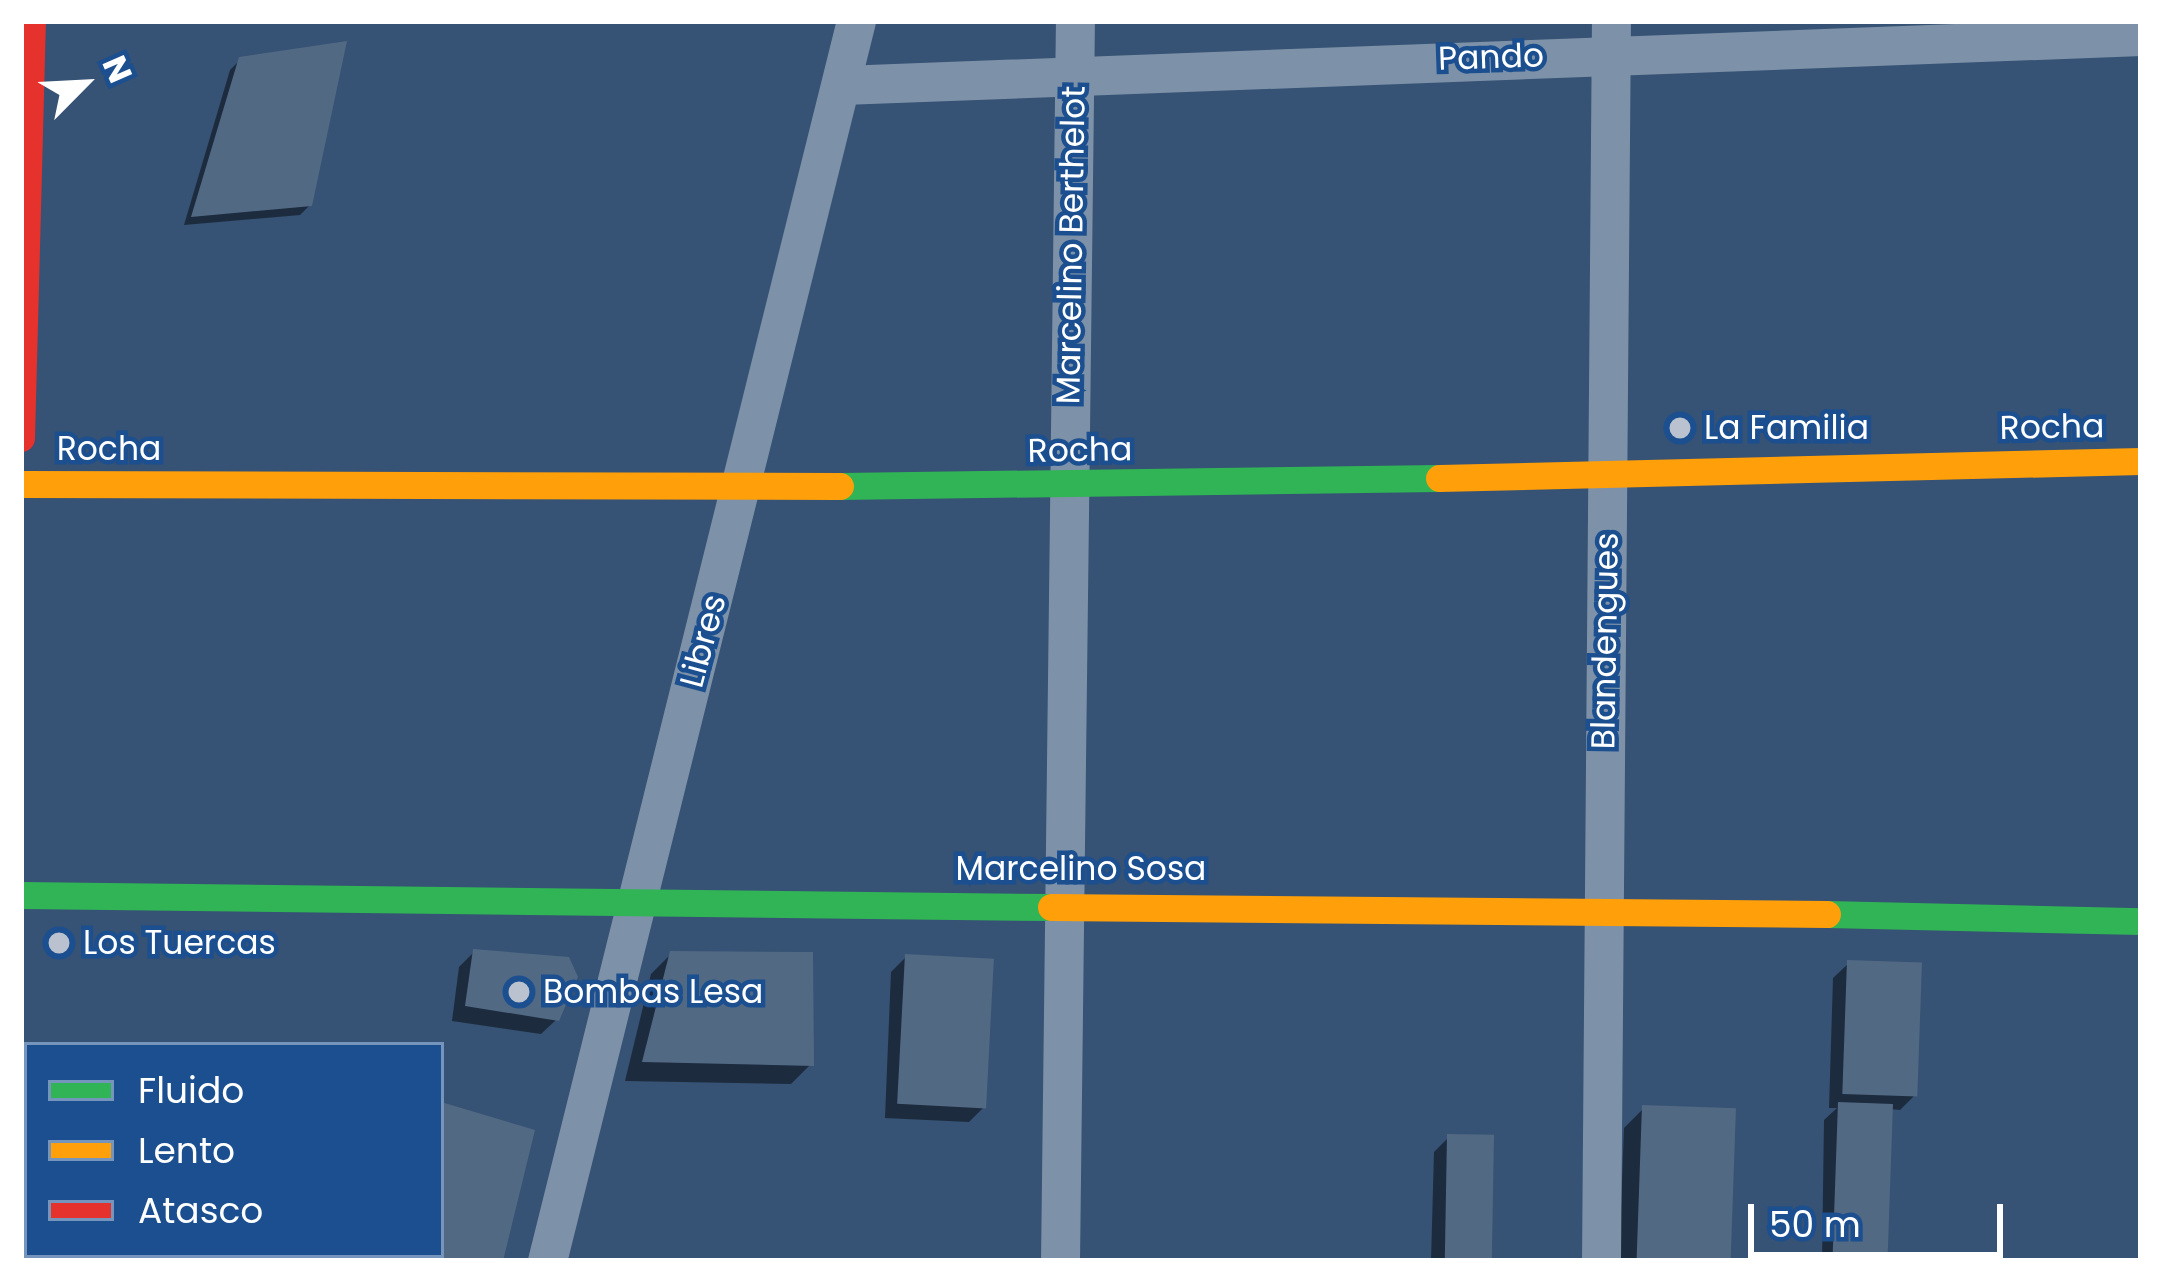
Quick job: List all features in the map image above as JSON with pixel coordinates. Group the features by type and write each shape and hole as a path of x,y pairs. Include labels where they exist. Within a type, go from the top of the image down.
{"street":[{"path":"21,438 32,21"},
{"name":"Libres","path":"547,1261 632,906 744,490 856,21"},
{"name":"Marcelino Berthelot","path":"1060,1261 1075,21"},
{"name":"Pando","path":"842,85 1074,75 1611,37 2141,36"},
{"name":"Blandengues","path":"1601,1261 1611,37"},
{"name":"Rocha","path":"21,484 744,490 1067,487 2141,461"},
{"name":"Marcelino Sosa","path":"21,895 632,906 1603,909 2141,921"}],"building":[{"path":"347,41 312,206 191,217 239,57"},
{"name":"Bombas Lesa","path":"473,949 569,957 578,977 559,1021 465,1006"},
{"path":"670,951 813,952 814,1066 642,1062"},
{"path":"905,954 994,959 986,1108 897,1104"},
{"path":"1847,960 1922,963 1917,1097 1842,1094"},
{"path":"1838,1102 1893,1104 1887,1261 1832,1261"},
{"path":"444,1103 535,1130 503,1261 338,1261 444,1258"},
{"path":"1642,1105 1736,1108 1731,1261 1637,1261"},
{"path":"1447,1134 1494,1135 1492,1261 1445,1261"}],"traffic: fast":[{"path":"840,486 1439,478"},
{"path":"21,895 1051,907"},
{"path":"1827,914 2141,921"}],"traffic: slow":[{"path":"1439,478 2141,461"},
{"path":"21,484 840,486"},
{"path":"1051,907 1827,914"}],"traffic: jam":[{"path":"21,438 32,21"}],"place":[{"name":"La Familia","path":"1680,428"},
{"name":"Los Tuercas","path":"59,943"},
{"name":"Bombas Lesa","path":"519,992"}]}
